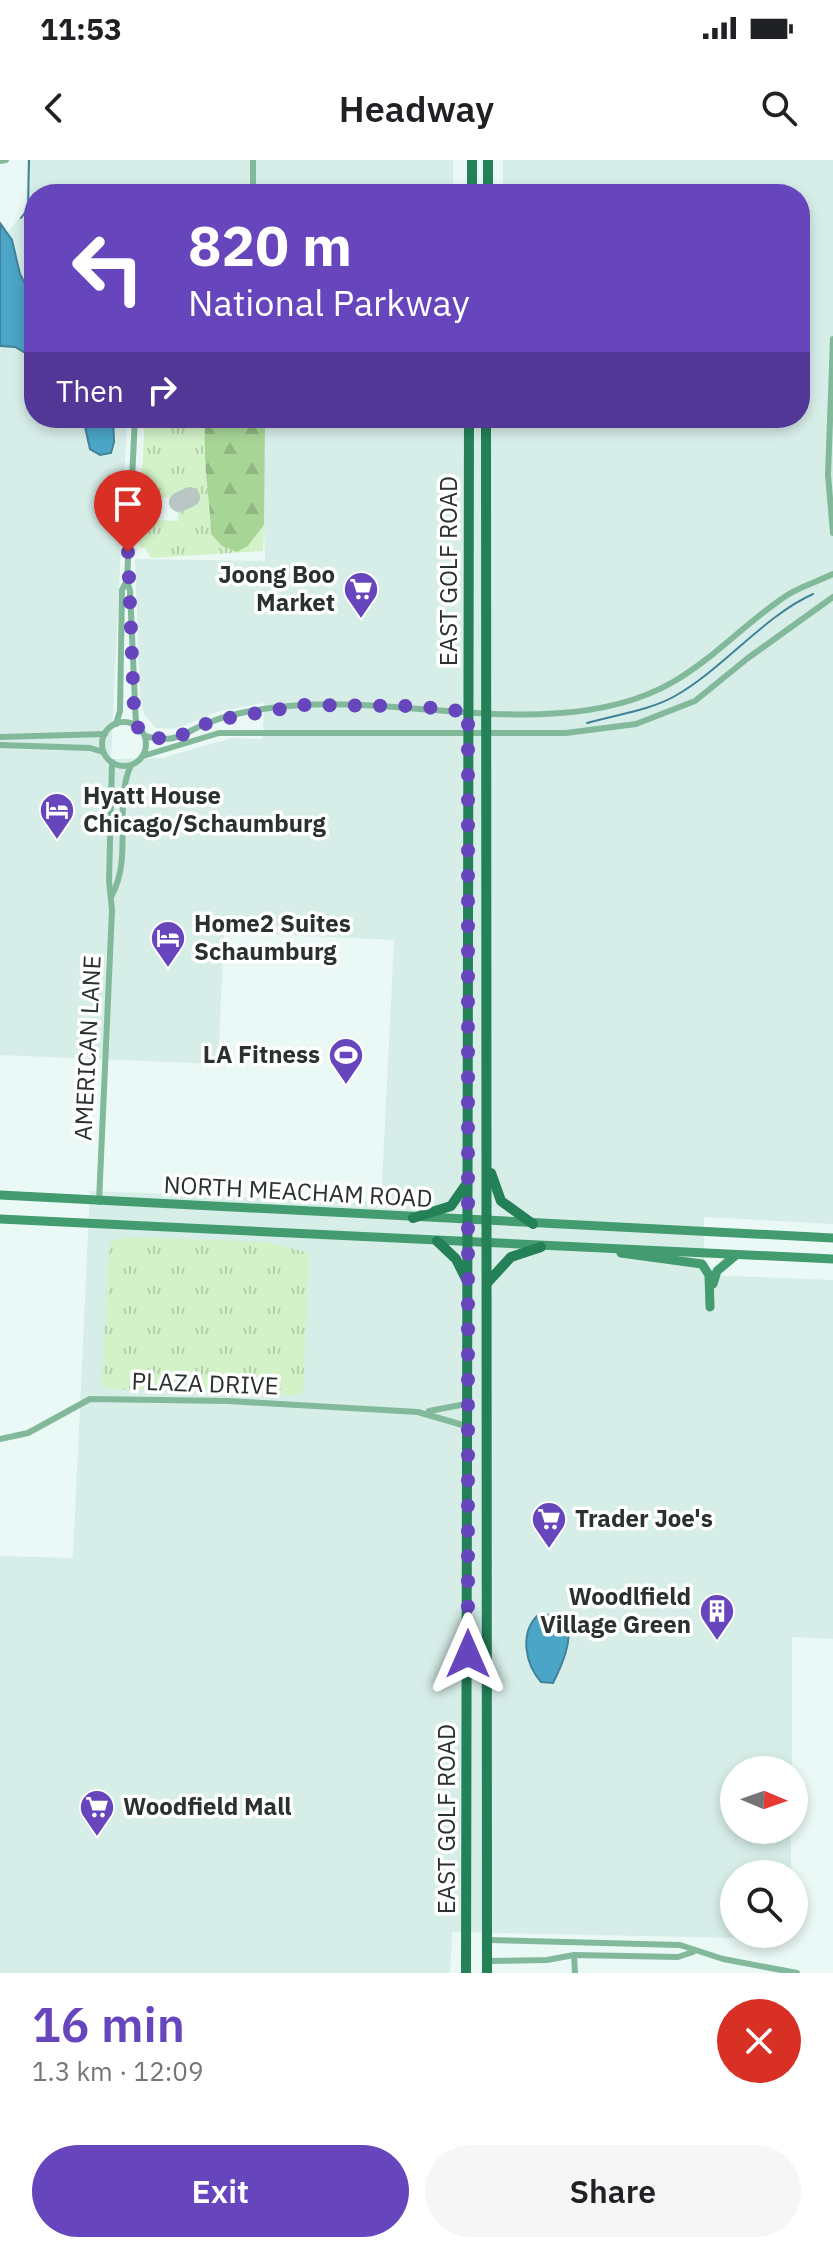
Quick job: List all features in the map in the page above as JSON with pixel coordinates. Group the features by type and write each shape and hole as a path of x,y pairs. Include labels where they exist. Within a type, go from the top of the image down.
{"main road":[{"path":"472,160 472,184"},
{"path":"488,160 488,184"},
{"name":"EAST GOLF ROAD","path":"466,1973 469,428"},
{"name":"EAST GOLF ROAD","path":"486,428 487,1973"},
{"path":"487,1151 493,1185 501,1201 533,1224"},
{"path":"413,1218 451,1206 467,1183"},
{"name":"NORTH MEACHAM ROAD","path":"0,1195 833,1238"},
{"name":"NORTH MEACHAM ROAD","path":"0,1219 833,1259"},
{"path":"437,1241 456,1259 467,1279"},
{"path":"487,1283 511,1257 541,1247"},
{"path":"614,1250 627,1257 702,1264 709,1275 710,1307 715,1273 736,1255"}],"street":[{"path":"0,161 6,160"},
{"path":"253,160 253,184"},
{"path":"833,339 828,475 833,533"},
{"path":"135,428 127,580 136,725 145,736 171,740 212,721 304,705 416,706 468,712 564,712 613,704 673,682 790,593 833,574"},
{"path":"0,737 105,734 116,724 120,711 122,590 127,580"},
{"path":"0,745 90,748 104,752 112,762 131,765 143,756 219,733 589,732 636,724 686,706 833,597"},
{"path":"116,724 136,725"},
{"path":"104,752 105,734"},
{"path":"143,756 145,736"},
{"name":"AMERICAN LANE","path":"112,762 109,881 112,895"},
{"name":"AMERICAN LANE","path":"99,1202 112,895 125,831 125,780 131,765"},
{"name":"PLAZA DRIVE","path":"0,1439 28,1433 90,1399 228,1401 418,1412 466,1404"},
{"name":"PLAZA DRIVE","path":"418,1412 466,1426"},
{"path":"488,1940 680,1945 693,1952 797,1973"},
{"path":"488,1961 547,1960 574,1955 678,1957 693,1952"},
{"path":"574,1955 575,1973"}],"shaded area":[{"path":"27,160 453,160 453,184 27,184"},
{"path":"503,160 833,160 833,1224 704,1217 704,1275 833,1280 833,1639 792,1637 792,1756 720,1756 720,1844 791,1844 791,1860 720,1860 720,1938 452,1932 450,1973 0,1973 0,1556 73,1558 90,1191 381,1202 394,940 224,932 218,1064 0,1055 0,346 15,347 24,352 24,428 85,428 89,445 95,453 111,453 113,428 127,428 111,759 162,758 232,738 263,739 264,703 220,711 174,729 156,728 145,716 140,700 135,559 265,561 261,428 810,428 810,184 503,184"},
{"path":"24,212 24,282 20,274 8,232"}],"green space":[{"path":"144,428 205,428 205,457 212,487 249,546 264,525 263,551 151,558 146,549 139,547 139,524 152,524 151,511 155,511 155,520 178,521 179,503 190,498 194,501 194,493 179,501 179,498 156,497 155,508 151,508 141,494"},
{"path":"205,428 265,428 264,525 248,546 237,552 222,546 211,534"},
{"path":"128,1237 266,1242 309,1253 303,1393 292,1396 232,1391 105,1389 102,1384 109,1247 111,1241"}],"water":[{"path":"0,223 12,240 24,282 24,352 15,347 0,346"},
{"path":"85,428 113,428 111,453 100,455 90,449"},
{"path":"556,1614 567,1621 568,1645 553,1683 541,1682 528,1659 526,1641 537,1616"}],"waterway":[{"path":"29,160 29,184"},
{"path":"21,218 24,214"},
{"path":"587,723 644,709 675,696 778,615 813,594"}],"taxiway":[{"path":"179,502 190,497"}],"place":[{"name":"Joong Boo Market","path":"361,620"},
{"name":"Hyatt House Chicago/Schaumburg","path":"57,841"},
{"name":"Home2 Suites Schaumburg","path":"168,969"},
{"name":"LA Fitness","path":"346,1086"},
{"name":"Trader Joe's","path":"549,1550"},
{"name":"Woodlfield Village Green","path":"717,1642"},
{"name":"Woodfield Mall","path":"97,1838"}],"route":[{"path":"128,552 134,709 136,725 145,736 171,740 212,721 304,705 416,706 447,712 468,712 468,1654"}]}
